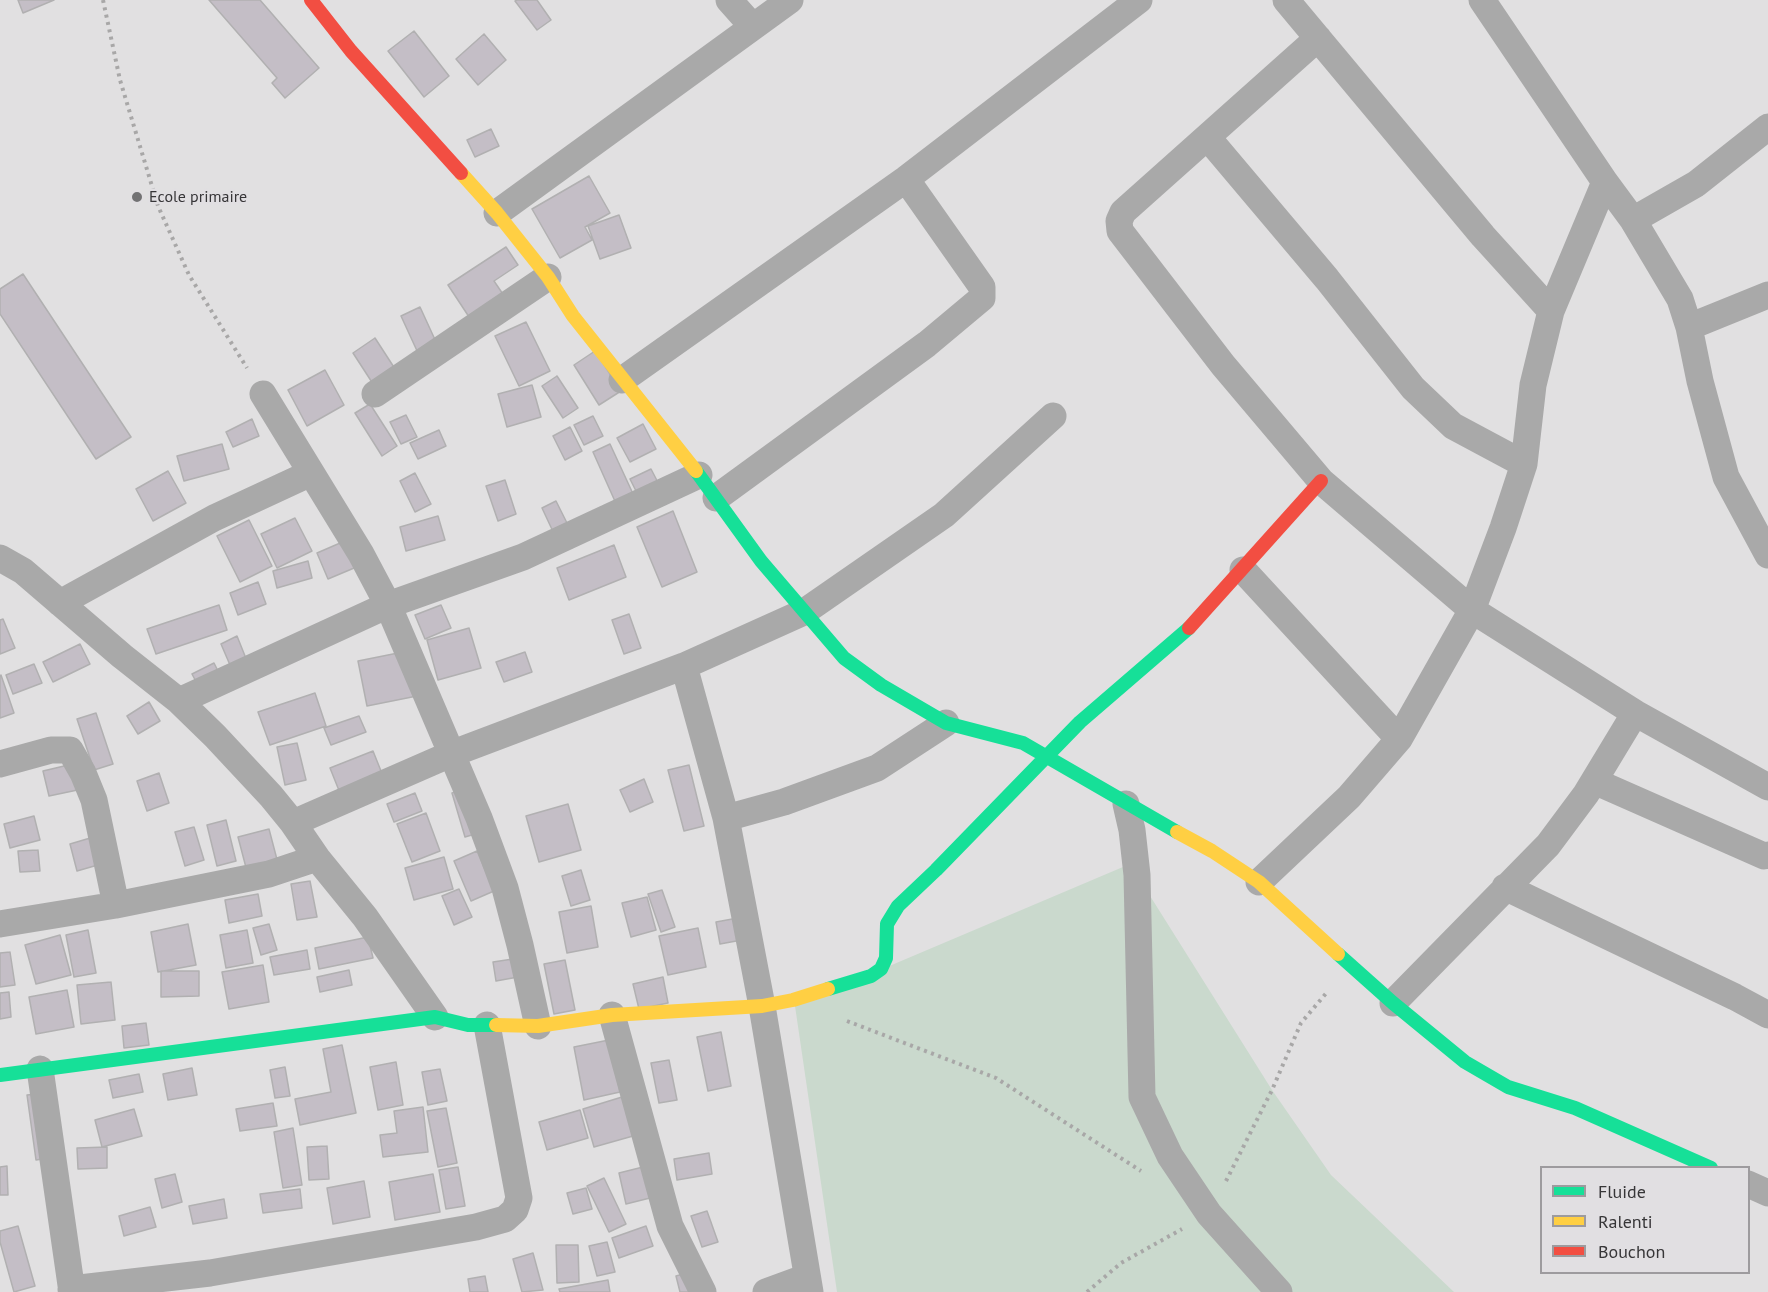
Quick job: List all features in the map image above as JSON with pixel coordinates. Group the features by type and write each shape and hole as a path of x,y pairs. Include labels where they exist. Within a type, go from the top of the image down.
{"street":[{"path":"311,0 351,51 496,213 548,278 573,316 622,380 699,475 761,561 844,658 881,686 946,723 1023,744 1048,756 1126,804 1212,851 1259,882 1393,1003 1465,1062 1508,1087 1575,1108 1709,1166"},
{"path":"729,0 753,27"},
{"path":"496,213 790,0"},
{"path":"622,380 906,179 1139,0"},
{"path":"1286,0 1489,243 1551,311"},
{"path":"1482,0 1633,220 1680,299 1726,477 1768,555"},
{"path":"1318,38 1123,212 1119,221 1120,231 1223,365 1321,481 1472,610 1635,712 1768,788"},
{"path":"1633,220 1696,184 1768,127"},
{"path":"1208,138 1327,279 1413,388 1453,426 1524,464"},
{"path":"716,498 927,344 982,298 982,287 906,179"},
{"path":"1259,882 1349,797 1399,739 1472,610 1524,464 1533,385 1551,311 1605,182"},
{"path":"375,394 548,278"},
{"path":"1689,327 1768,296"},
{"path":"263,394 361,554 388,605 505,888 538,1026"},
{"path":"293,823 451,754 684,666 804,612 944,515 1053,416"},
{"path":"60,603 214,518 311,473"},
{"path":"179,701 388,605 523,557 699,475"},
{"path":"0,1075 435,1017 468,1025 538,1026 612,1015 762,1006 793,1000 871,976 881,969 886,958 887,924 898,906 1080,722 1196,622 1321,481"},
{"path":"0,558 22,571 179,701 215,736 293,823 365,917 435,1017"},
{"path":"1243,570 1399,739"},
{"path":"684,666 726,818 762,1006 808,1285 766,1292"},
{"path":"1393,1003 1548,845 1586,794 1635,712"},
{"path":"726,818 784,802 877,768 946,723"},
{"path":"0,764 51,750 70,750 94,800 116,905"},
{"path":"1594,781 1764,856 1768,855"},
{"path":"1126,804 1132,830 1137,875 1142,1097 1170,1156 1209,1214 1280,1292"},
{"path":"0,924 116,905 269,874 318,858"},
{"path":"1505,887 1768,1015"},
{"path":"612,1015 670,1226 703,1292"},
{"path":"40,1069 72,1291 210,1273 476,1227 505,1219 519,1204 519,1198 487,1025"},
{"path":"1750,1184 1768,1193"}],"path":[{"path":"103,0 120,80 158,206 189,275 263,394"},
{"path":"1087,1292 1121,1263 1209,1214 1272,1090 1301,1023 1350,965"},
{"path":"847,1020 996,1077 1150,1177"}],"green space":[{"path":"1130,864 1272,1090 1331,1175 1454,1292 837,1292 795,1006"}],"building":[{"path":"18,0 54,0 23,13"},
{"path":"209,0 260,0 319,68 285,98 272,83 277,78"},
{"path":"537,0 551,20 537,30 515,1"},
{"path":"414,31 449,76 424,97 388,51"},
{"path":"484,34 506,60 478,85 456,59"},
{"path":"491,129 499,146 475,157 467,140"},
{"path":"589,176 610,213 585,227 592,240 560,258 532,209"},
{"path":"619,215 631,248 600,259 588,226"},
{"path":"506,247 518,265 494,281 511,306 477,329 448,285"},
{"path":"23,274 131,437 96,459 0,314 0,289"},
{"path":"420,307 437,344 418,353 401,316"},
{"path":"526,322 550,371 519,386 495,336"},
{"path":"375,338 399,375 377,390 353,353"},
{"path":"595,351 621,391 599,405 574,365"},
{"path":"325,370 344,405 307,426 288,390"},
{"path":"557,376 578,408 563,418 542,386"},
{"path":"532,385 541,417 507,427 498,394"},
{"path":"370,404 397,446 382,456 355,413"},
{"path":"406,415 417,437 401,444 390,422"},
{"path":"593,416 603,436 584,445 574,425"},
{"path":"252,419 259,436 233,447 226,432"},
{"path":"643,424 656,449 630,462 617,438"},
{"path":"570,427 582,451 565,460 553,436"},
{"path":"439,430 446,446 418,459 410,443"},
{"path":"222,444 229,469 184,481 177,456"},
{"path":"610,444 640,509 622,517 593,452"},
{"path":"651,469 665,496 644,507 630,479"},
{"path":"168,471 186,503 153,521 136,489"},
{"path":"415,473 431,504 415,512 400,481"},
{"path":"505,480 516,514 498,521 486,486"},
{"path":"556,501 571,531 556,538 542,508"},
{"path":"673,511 697,572 662,587 637,527"},
{"path":"438,516 445,540 406,551 400,527"},
{"path":"295,518 312,551 277,568 261,534"},
{"path":"249,520 272,566 240,582 217,536"},
{"path":"354,537 366,563 328,579 317,553"},
{"path":"614,545 626,577 569,600 557,568"},
{"path":"308,561 312,578 277,588 273,571"},
{"path":"258,582 266,604 238,615 230,593"},
{"path":"219,605 227,630 156,654 147,629"},
{"path":"441,605 451,628 425,639 415,615"},
{"path":"629,614 641,648 624,654 612,620"},
{"path":"3,619 15,648 0,654 0,620"},
{"path":"469,628 481,668 438,680 427,640"},
{"path":"237,636 249,666 233,672 221,644"},
{"path":"80,644 90,664 53,682 43,662"},
{"path":"413,650 422,695 367,706 358,661"},
{"path":"525,652 532,672 504,682 496,662"},
{"path":"214,663 223,681 201,691 192,674"},
{"path":"34,664 42,683 13,694 6,675"},
{"path":"0,676 14,713 0,718"},
{"path":"315,693 326,726 270,745 258,712"},
{"path":"149,702 160,721 138,734 127,716"},
{"path":"96,713 113,764 94,770 77,719"},
{"path":"359,716 366,732 331,745 324,728"},
{"path":"297,743 306,780 285,785 277,747"},
{"path":"373,751 383,776 340,793 330,768"},
{"path":"81,762 87,788 49,796 43,771"},
{"path":"689,765 704,826 684,831 668,770"},
{"path":"159,773 169,803 147,811 137,781"},
{"path":"644,779 653,802 630,812 620,790"},
{"path":"469,788 482,832 465,837 452,793"},
{"path":"415,793 422,811 394,822 387,804"},
{"path":"568,804 581,850 539,862 526,816"},
{"path":"426,813 440,851 412,862 397,824"},
{"path":"34,816 40,840 10,848 4,824"},
{"path":"226,820 236,861 217,866 207,825"},
{"path":"194,827 204,860 185,866 175,832"},
{"path":"269,829 280,871 249,879 238,837"},
{"path":"107,833 115,860 77,871 70,844"},
{"path":"38,850 40,871 20,872 18,851"},
{"path":"477,851 494,891 471,901 454,861"},
{"path":"444,857 453,889 414,900 405,868"},
{"path":"581,870 590,900 571,906 562,876"},
{"path":"310,881 317,917 297,920 291,884"},
{"path":"459,889 472,917 454,925 442,896"},
{"path":"662,890 675,927 661,932 648,894"},
{"path":"258,894 262,916 229,923 225,900"},
{"path":"647,897 656,930 631,937 622,903"},
{"path":"591,906 598,947 567,953 559,912"},
{"path":"754,915 758,937 720,944 716,922"},
{"path":"188,924 196,965 158,972 151,932"},
{"path":"269,924 277,950 261,955 253,928"},
{"path":"698,928 706,967 668,975 659,936"},
{"path":"88,930 96,973 74,977 66,935"},
{"path":"247,930 253,963 226,968 220,935"},
{"path":"60,935 71,975 36,984 25,945"},
{"path":"368,937 373,958 319,969 315,948"},
{"path":"307,950 310,969 274,975 270,957"},
{"path":"10,952 15,985 0,987 0,953"},
{"path":"526,957 529,975 496,981 493,962"},
{"path":"565,960 575,1010 554,1014 544,964"},
{"path":"263,965 269,1002 229,1009 222,972"},
{"path":"349,970 352,985 320,992 317,977"},
{"path":"161,971 199,971 199,996 161,997"},
{"path":"663,977 668,1003 639,1009 633,984"},
{"path":"111,982 115,1020 81,1024 77,985"},
{"path":"67,990 74,1027 36,1034 29,997"},
{"path":"9,992 11,1017 0,1019 0,993"},
{"path":"146,1023 149,1045 124,1048 122,1026"},
{"path":"721,1032 731,1086 708,1091 697,1037"},
{"path":"609,1040 620,1092 584,1100 574,1047"},
{"path":"342,1045 356,1113 300,1125 295,1099 331,1092 323,1049"},
{"path":"669,1060 677,1100 659,1103 651,1063"},
{"path":"396,1062 403,1105 378,1110 370,1067"},
{"path":"285,1067 290,1096 275,1098 270,1070"},
{"path":"192,1068 197,1095 168,1100 163,1074"},
{"path":"440,1069 447,1101 428,1105 422,1072"},
{"path":"139,1074 143,1092 113,1098 109,1080"},
{"path":"46,1093 55,1157 36,1160 27,1095"},
{"path":"622,1097 633,1136 594,1147 583,1109"},
{"path":"273,1103 277,1126 240,1131 236,1109"},
{"path":"423,1107 428,1152 383,1157 380,1135 397,1133 394,1111"},
{"path":"446,1108 457,1163 438,1167 427,1111"},
{"path":"134,1109 142,1136 102,1147 95,1120"},
{"path":"580,1110 588,1138 547,1150 539,1122"},
{"path":"293,1128 302,1185 283,1188 274,1132"},
{"path":"327,1146 329,1179 309,1180 307,1147"},
{"path":"107,1147 107,1168 78,1169 77,1148"},
{"path":"709,1153 712,1174 677,1180 674,1159"},
{"path":"655,1164 662,1195 626,1204 619,1173"},
{"path":"7,1166 8,1195 0,1195 0,1167"},
{"path":"458,1167 465,1206 446,1209 439,1170"},
{"path":"175,1174 182,1202 162,1208 155,1179"},
{"path":"433,1174 440,1212 395,1220 389,1182"},
{"path":"604,1178 626,1224 609,1232 587,1186"},
{"path":"364,1181 370,1217 333,1224 327,1188"},
{"path":"586,1188 592,1209 573,1214 567,1193"},
{"path":"300,1189 302,1208 263,1213 260,1194"},
{"path":"224,1199 227,1218 193,1224 189,1206"},
{"path":"150,1207 156,1227 124,1236 119,1216"},
{"path":"707,1211 718,1242 702,1247 691,1216"},
{"path":"18,1226 35,1286 14,1292 0,1242 0,1231"},
{"path":"646,1226 653,1246 619,1258 612,1238"},
{"path":"607,1242 615,1272 597,1276 589,1246"},
{"path":"556,1245 578,1245 579,1282 557,1283"},
{"path":"533,1253 543,1290 522,1292 513,1259"},
{"path":"694,1271 700,1292 680,1292 676,1276"},
{"path":"485,1276 488,1292 470,1292 468,1279"},
{"path":"608,1280 610,1292 560,1292 559,1289"}],"traffic: fast":[{"path":"696,471 761,561 844,658 881,685 946,723 1023,743 1177,832"},
{"path":"828,989 871,976 881,969 886,958 887,924 898,906 1080,722 1189,628"},
{"path":"1338,954 1465,1062 1508,1087 1575,1108 1706,1166"},
{"path":"0,1075 435,1017 468,1025 496,1025"}],"traffic: slow":[{"path":"461,173 497,213 548,277 573,316 696,471"},
{"path":"1177,832 1212,851 1259,882 1338,954"},
{"path":"496,1025 538,1026 612,1015 762,1006 793,1000 828,989"}],"traffic: jam":[{"path":"311,0 351,51 461,173"},
{"path":"1189,628 1321,481"}],"place":[{"name":"Ecole primaire","path":"137,197"}]}
